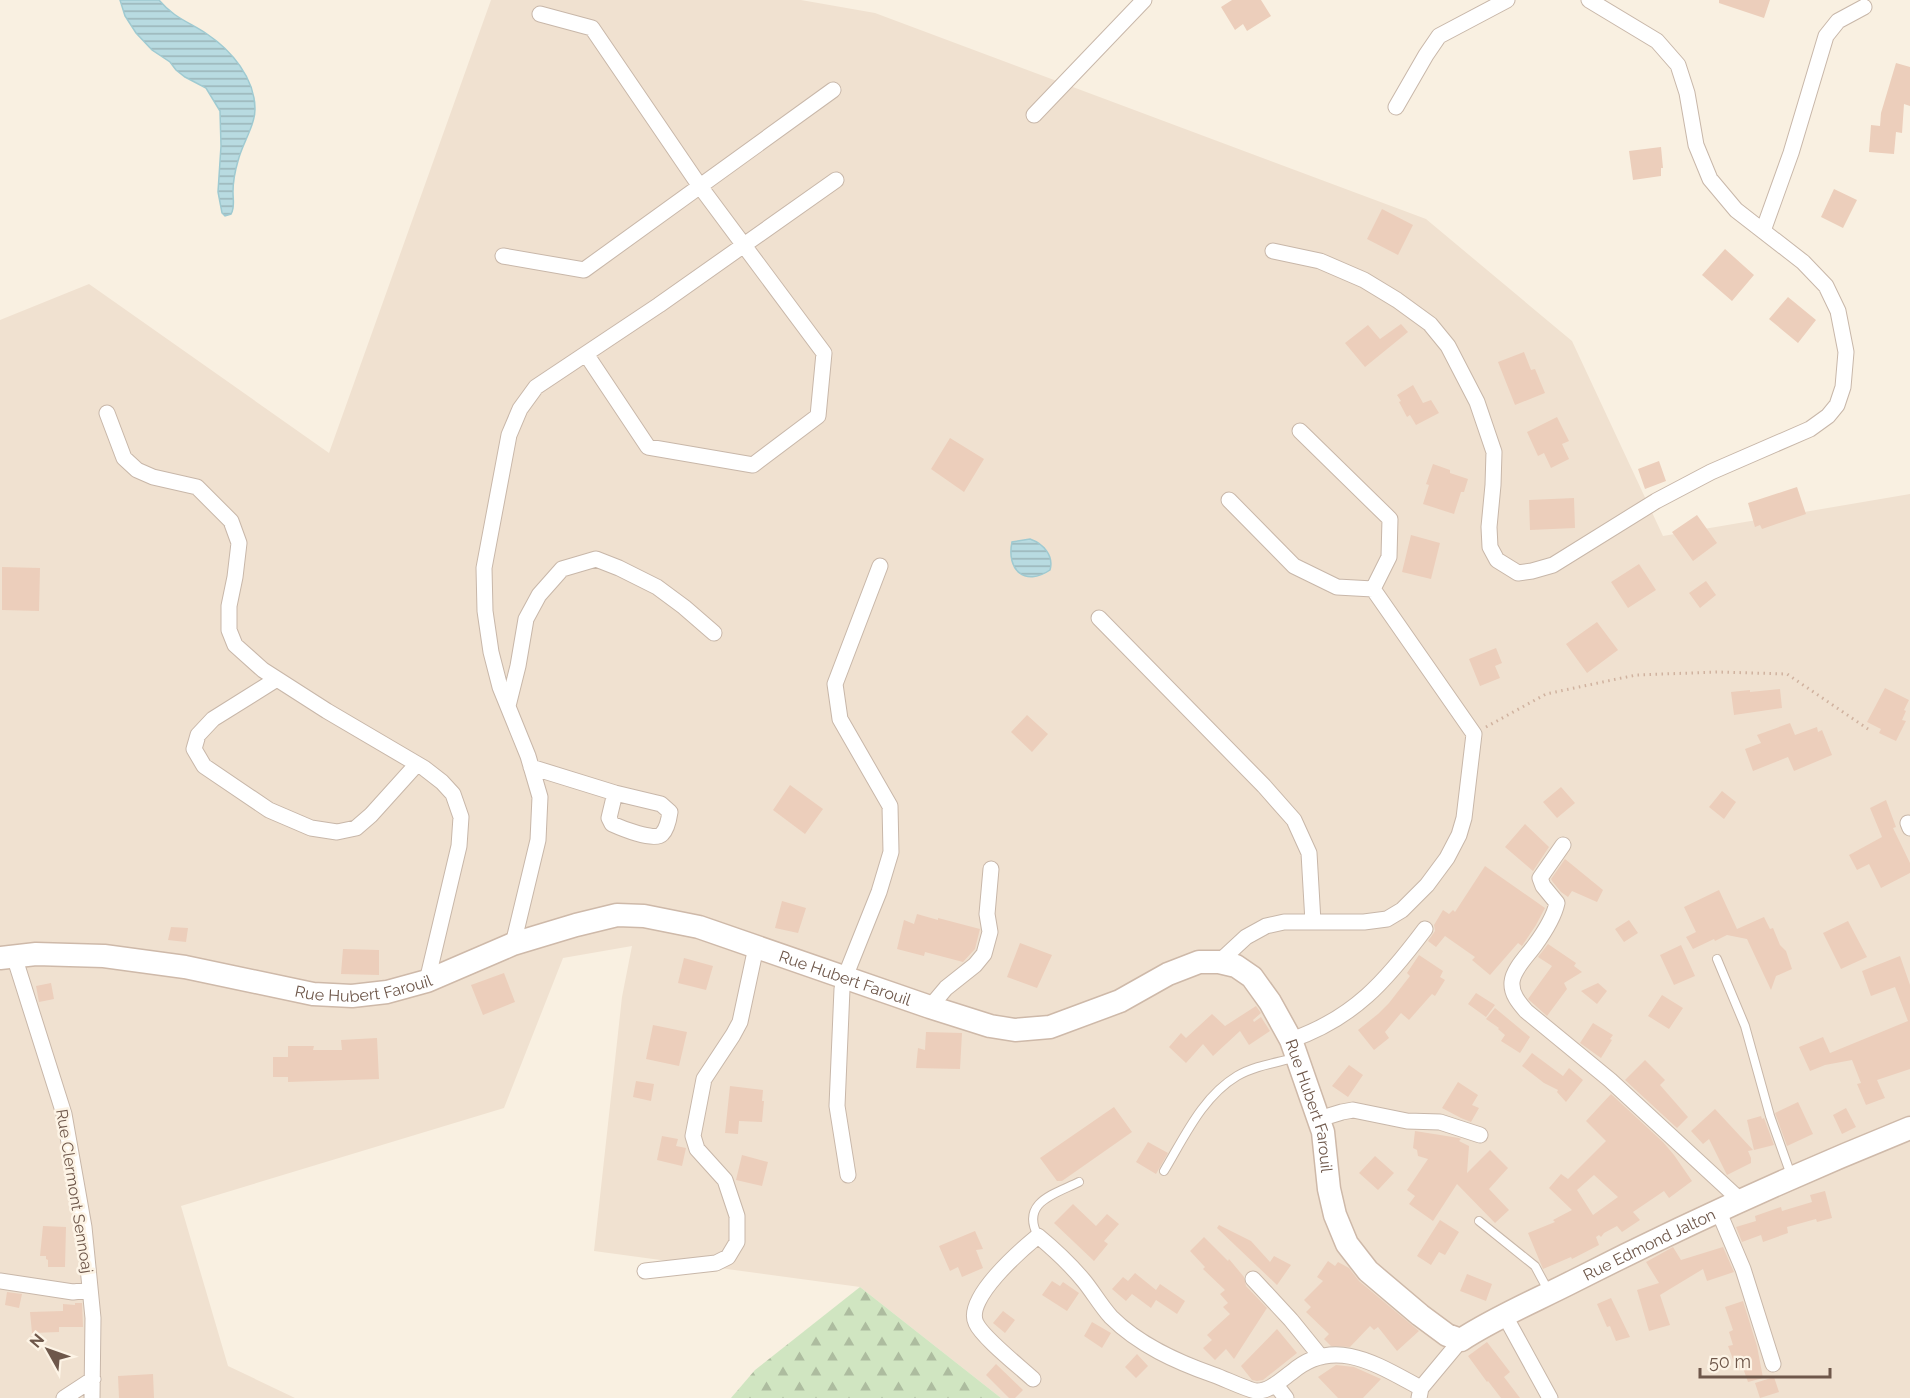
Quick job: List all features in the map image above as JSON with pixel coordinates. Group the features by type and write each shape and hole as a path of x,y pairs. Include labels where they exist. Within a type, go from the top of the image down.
{"street":[{"path":"1034,115 1144,0"},
{"path":"1396,107 1439,36 1507,0"},
{"path":"1273,251 1320,261 1364,279 1430,324 1448,346 1477,402 1494,452 1489,527 1490,547 1497,560 1518,573 1553,565 1656,501 1711,472 1810,429 1828,416 1837,405 1843,387 1846,352 1838,311 1826,286 1803,262 1736,210 1710,179 1696,145 1687,93 1678,65 1658,41 1589,0"},
{"path":"1763,231 1791,153 1826,36 1838,21 1864,7"},
{"path":"540,14 592,28 699,185 824,353 819,416 753,465 648,447 586,354"},
{"path":"503,256 584,270 833,90"},
{"path":"513,944 538,840 540,797 531,766 500,687 491,652 485,611 484,568 509,435 520,409 536,387 836,180"},
{"path":"107,413 124,458 137,470 153,477 197,487 231,521 239,543 236,577 229,606 229,630 235,645 263,670 417,764 442,782 453,794 461,817 459,846 427,981"},
{"path":"1300,431 1390,519 1389,557 1373,589"},
{"path":"1229,500 1294,566 1337,587 1373,589"},
{"path":"508,706 526,619 539,594 562,569 596,559 619,568 657,587 684,606 714,633"},
{"path":"848,1175 837,1106 839,1033 845,977 879,892 891,852 890,806 840,719 835,684 880,566"},
{"path":"1219,962 1246,937 1266,926 1284,922 1364,922 1387,919 1402,910 1426,885 1447,858 1459,835 1464,818 1474,734 1373,589"},
{"path":"1099,618 1264,786 1293,820 1309,852 1313,922"},
{"path":"277,679 213,719 198,735 194,749 204,766 269,810 311,828 338,832 356,828 371,815 417,764"},
{"path":"531,766 615,793"},
{"path":"1563,845 1540,878 1543,886 1557,903 1538,942 1512,981 1517,1000 1526,1011 1610,1080 1740,1200"},
{"path":"930,1007 946,988 975,965 984,954 990,932 987,914 991,869"},
{"name":"Rue Hubert Farouil","path":"7,957 36,954 104,956 185,967 313,994 352,996 387,992 427,981 513,944 576,925 617,915 644,916 699,927 930,1007 990,1026 1015,1030 1050,1027 1120,1001 1168,974 1199,962 1219,962 1236,966 1251,976 1270,1002 1294,1049 1323,1132 1329,1189 1335,1215 1347,1244 1368,1271 1420,1316 1447,1335 1461,1340"},
{"path":"1294,1049 1316,1031 1361,1003 1405,956 1425,929"},
{"path":"645,1271 716,1263 728,1257 737,1242 737,1216 725,1180 697,1149 693,1136 704,1079 740,1022 756,947"},
{"name":"Rue Clermont Sennoaj","path":"7,957 64,1114 84,1227 93,1318 92,1398"},
{"path":"1319,1119 1353,1110 1407,1121 1440,1122 1480,1135"},
{"name":"Rue Edmond Jalton","path":"1420,1393 1461,1340 1505,1316 1718,1210 1910,1128"},
{"path":"1718,1210 1743,1269 1773,1364"},
{"path":"1033,1379 984,1334 976,1325 973,1316 975,1307 987,1287 1019,1252 1038,1236 1083,1279 1110,1316 1133,1335 1162,1353 1198,1369 1257,1391 1276,1385 1302,1363 1330,1354 1355,1356 1378,1365 1420,1393"},
{"path":"1253,1279 1291,1320 1320,1357"},
{"path":"0,1281 73,1292 90,1290"},
{"path":"1505,1316 1550,1398"},
{"path":"64,1398 93,1379"},
{"path":"1276,1385 1286,1398"}],"lane":[{"path":"1717,959 1745,1026 1770,1116 1792,1179"},
{"path":"1164,1171 1198,1114 1215,1092 1237,1076 1294,1049"},
{"path":"1038,1236 1033,1218 1036,1207 1042,1199 1079,1182"},
{"path":"1479,1221 1535,1266 1550,1293"}],"path":[{"path":"1474,734 1546,694 1636,675 1718,672 1787,674 1868,729"}],"shaded area":[{"path":"491,0 801,0 875,13 1426,219 1572,341 1663,536 1910,494 1910,1398 1001,1398 860,1287 594,1251 622,997 632,946 563,958 504,1108 181,1206 228,1366 295,1398 0,1398 0,320 89,284 329,453"}],"green space":[{"path":"860,1287 1001,1398 731,1398 755,1370"}],"water":[{"path":"120,0 159,0 176,16 225,48 246,76 251,86 255,109 251,128 236,169 231,214 225,216 222,213 218,192 221,146 220,111 206,88 176,70 136,33 125,16"},
{"path":"1030,539 1044,547 1051,560 1050,570 1033,577 1019,573 1012,561 1011,552 1012,542"}],"building":[{"path":"1232,0 1261,0 1271,16 1247,31 1243,24 1235,30 1221,7"},
{"path":"1719,0 1770,0 1764,18 1719,3"},
{"path":"1896,63 1910,67 1910,106 1904,104 1902,133 1896,132 1894,154 1869,152 1871,125 1880,126 1881,113"},
{"path":"1661,147 1663,168 1661,168 1661,176 1633,180 1629,151"},
{"path":"1834,189 1857,200 1843,228 1821,217"},
{"path":"1382,209 1413,225 1398,255 1367,239"},
{"path":"1725,249 1754,275 1732,301 1702,275"},
{"path":"1788,297 1816,320 1798,343 1769,319"},
{"path":"1401,324 1408,332 1365,367 1345,343 1368,325 1380,339"},
{"path":"1524,352 1531,370 1535,369 1545,393 1515,405 1498,362"},
{"path":"1413,385 1423,403 1431,400 1439,413 1416,425 1410,415 1407,417 1397,395"},
{"path":"1557,417 1569,441 1562,444 1569,459 1551,468 1544,453 1538,456 1527,432"},
{"path":"950,438 984,459 964,492 931,469"},
{"path":"1659,461 1666,481 1645,489 1638,469"},
{"path":"1433,464 1468,479 1454,514 1423,504 1429,485 1426,484"},
{"path":"1797,487 1806,514 1762,529 1760,525 1755,527 1748,503"},
{"path":"1574,498 1575,528 1530,530 1529,500"},
{"path":"1697,515 1717,543 1693,561 1672,532"},
{"path":"1411,535 1440,543 1431,579 1402,572"},
{"path":"1639,564 1656,590 1628,608 1611,582"},
{"path":"2,567 40,568 39,611 2,610"},
{"path":"1706,581 1716,595 1700,608 1689,593"},
{"path":"1597,622 1618,650 1587,673 1566,644"},
{"path":"1496,648 1502,663 1495,666 1500,678 1480,686 1469,659"},
{"path":"1885,688 1909,700 1902,720 1906,721 1896,741 1879,733 1881,729 1867,722"},
{"path":"1780,689 1782,708 1734,715 1731,692"},
{"path":"1027,715 1048,734 1032,752 1011,732"},
{"path":"1790,723 1795,735 1817,727 1818,732 1822,730 1832,755 1794,771 1788,757 1753,771 1745,749 1761,743 1757,735"},
{"path":"790,785 823,809 805,834 773,810"},
{"path":"1561,787 1575,803 1557,818 1543,802"},
{"path":"1722,791 1736,802 1724,819 1709,807"},
{"path":"1886,800 1896,827 1893,828 1910,863 1910,873 1881,888 1869,864 1857,870 1849,855 1882,837 1870,808"},
{"path":"1525,824 1549,847 1533,871 1505,847"},
{"path":"1565,859 1603,890 1597,902 1572,891 1568,897 1552,881 1551,879"},
{"path":"1485,866 1545,908 1522,946 1518,943 1490,975 1472,960 1475,957 1445,936 1436,947 1428,941 1435,931 1434,925 1443,910 1449,914 1453,910 1455,912"},
{"path":"1719,890 1737,929 1764,917 1786,951 1792,969 1776,976 1771,990 1747,939 1727,935 1693,949 1686,937 1696,932 1684,907"},
{"path":"782,901 806,908 798,933 775,928"},
{"path":"917,914 980,929 975,949 963,962 925,952 924,956 897,949 904,920 914,924"},
{"path":"1629,920 1638,933 1624,942 1615,929"},
{"path":"1848,921 1867,957 1841,969 1823,933"},
{"path":"171,927 188,928 186,942 168,940"},
{"path":"1020,943 1052,955 1037,988 1007,977"},
{"path":"1548,944 1576,963 1574,966 1582,972 1564,983 1567,989 1547,1016 1528,999 1552,966 1538,957"},
{"path":"1681,945 1695,976 1674,985 1660,955"},
{"path":"343,949 379,950 379,975 341,974"},
{"path":"1419,955 1443,971 1440,977 1445,980 1435,996 1432,994 1409,1020 1401,1013 1385,1032 1389,1038 1374,1050 1358,1030 1389,1003 1410,976 1407,973"},
{"path":"1900,956 1910,985 1910,1069 1877,1080 1885,1098 1866,1105 1857,1084 1861,1083 1852,1060 1825,1065 1810,1071 1799,1047 1823,1037 1830,1053 1908,1021 1895,987 1871,996 1862,971"},
{"path":"684,958 713,966 706,990 678,983"},
{"path":"504,973 515,1002 483,1015 471,985"},
{"path":"51,983 54,999 39,1002 36,986"},
{"path":"1598,983 1607,991 1597,1004 1581,991"},
{"path":"1476,993 1495,1005 1486,1017 1468,1004"},
{"path":"1662,995 1683,1008 1669,1029 1648,1016"},
{"path":"1256,1006 1261,1013 1253,1020 1254,1022 1261,1017 1270,1031 1249,1045 1240,1031 1213,1056 1203,1044 1186,1063 1169,1047 1181,1033 1186,1038 1212,1014 1225,1026"},
{"path":"1495,1008 1530,1037 1520,1053 1501,1041 1505,1035 1486,1019"},
{"path":"1593,1023 1613,1035 1601,1058 1580,1043"},
{"path":"653,1025 687,1032 679,1066 646,1059"},
{"path":"926,1032 962,1033 960,1069 916,1068 918,1048 925,1050"},
{"path":"377,1038 379,1079 288,1082 288,1077 273,1077 273,1057 288,1057 288,1046 314,1046 313,1050 342,1050 341,1040"},
{"path":"1532,1053 1563,1076 1569,1068 1583,1080 1566,1102 1557,1092 1558,1090 1544,1083 1522,1066"},
{"path":"1645,1060 1665,1080 1660,1085 1688,1117 1677,1128 1625,1080"},
{"path":"1349,1065 1363,1075 1348,1097 1332,1086"},
{"path":"636,1081 654,1084 651,1101 633,1097"},
{"path":"1458,1082 1478,1095 1472,1105 1479,1108 1471,1122 1442,1108"},
{"path":"730,1086 763,1090 762,1122 739,1121 738,1134 725,1133"},
{"path":"1611,1094 1663,1142 1692,1181 1669,1198 1664,1191 1633,1212 1640,1220 1622,1232 1617,1226 1601,1237 1599,1235 1596,1237 1599,1245 1572,1259 1571,1257 1543,1269 1528,1233 1555,1222 1553,1220 1572,1210 1549,1188 1561,1174 1568,1179 1606,1141 1586,1121","holes":["1594,1175 1618,1197 1593,1215 1577,1190"]},
{"path":"1798,1102 1813,1134 1787,1146 1775,1113"},
{"path":"1114,1107 1132,1132 1062,1181 1057,1181 1040,1158"},
{"path":"1846,1108 1856,1127 1842,1134 1833,1115"},
{"path":"1715,1109 1753,1150 1748,1151 1751,1163 1727,1175 1709,1139 1703,1144 1691,1131"},
{"path":"1761,1116 1762,1119 1764,1118 1774,1145 1754,1150 1747,1120"},
{"path":"1415,1131 1461,1139 1459,1141 1469,1146 1467,1173 1490,1150 1508,1168 1489,1189 1509,1210 1495,1223 1457,1184 1433,1221 1409,1204 1415,1196 1407,1190 1428,1159 1418,1156 1417,1150 1413,1148"},
{"path":"662,1136 678,1139 676,1146 686,1148 682,1166 657,1160"},
{"path":"1148,1142 1168,1153 1156,1174 1136,1162"},
{"path":"742,1155 768,1162 762,1186 736,1180"},
{"path":"1375,1156 1394,1173 1378,1190 1359,1173"},
{"path":"1825,1191 1832,1218 1817,1222 1816,1219 1787,1227 1788,1233 1763,1242 1761,1235 1742,1242 1736,1227 1756,1221 1755,1216 1781,1207 1782,1211 1812,1202 1810,1195"},
{"path":"1073,1204 1096,1226 1107,1214 1119,1224 1104,1241 1108,1244 1094,1261 1054,1223"},
{"path":"1440,1220 1459,1232 1445,1255 1439,1252 1431,1265 1417,1256"},
{"path":"1219,1225 1251,1241 1270,1262 1274,1256 1291,1265 1277,1285 1217,1228"},
{"path":"43,1226 66,1227 65,1267 48,1267 46,1256 40,1256"},
{"path":"975,1231 983,1249 976,1250 983,1268 962,1277 958,1267 950,1271 939,1246"},
{"path":"1204,1237 1228,1261 1229,1259 1244,1277 1246,1286 1267,1308 1234,1359 1226,1349 1215,1360 1203,1348 1212,1340 1207,1335 1230,1314 1223,1307 1228,1303 1220,1294 1225,1290 1203,1269 1205,1267 1190,1251"},
{"path":"1673,1247 1681,1260 1723,1247 1734,1272 1707,1281 1703,1269 1660,1295 1670,1325 1649,1331 1637,1290 1659,1283 1646,1262"},
{"path":"1328,1261 1335,1266 1338,1262 1349,1268 1359,1281 1419,1331 1397,1351 1378,1327 1374,1330 1370,1326 1350,1347 1331,1346 1324,1339 1329,1334 1306,1312 1311,1307 1304,1300 1323,1281 1317,1277"},
{"path":"1135,1273 1156,1290 1160,1284 1185,1301 1177,1314 1156,1300 1151,1308 1132,1294 1126,1301 1112,1289 1123,1277 1128,1281"},
{"path":"1467,1274 1492,1284 1486,1301 1460,1291"},
{"path":"1052,1281 1060,1286 1063,1282 1079,1293 1067,1311 1042,1295"},
{"path":"7,1292 22,1294 19,1308 5,1305"},
{"path":"1611,1298 1630,1337 1616,1341 1610,1326 1607,1327 1597,1304"},
{"path":"1743,1301 1757,1346 1763,1378 1748,1382 1743,1368 1737,1370 1728,1346 1733,1345 1729,1332 1733,1330 1725,1307"},
{"path":"75,1303 82,1303 83,1327 59,1327 59,1332 32,1333 30,1312 63,1311 63,1304 75,1305"},
{"path":"1003,1311 1015,1320 1005,1333 993,1323"},
{"path":"1092,1322 1111,1333 1102,1348 1084,1336"},
{"path":"1277,1329 1297,1353 1263,1380 1252,1380 1241,1366"},
{"path":"1487,1342 1510,1372 1504,1377 1520,1398 1501,1398 1468,1356"},
{"path":"1137,1354 1148,1366 1136,1378 1125,1367"},
{"path":"996,1364 1023,1390 1015,1398 1009,1398 986,1375"},
{"path":"1336,1365 1354,1367 1381,1379 1363,1398 1338,1398 1318,1377"},
{"path":"153,1374 154,1398 119,1398 118,1376"},
{"path":"1774,1377 1779,1392 1760,1398 1755,1383"}]}
